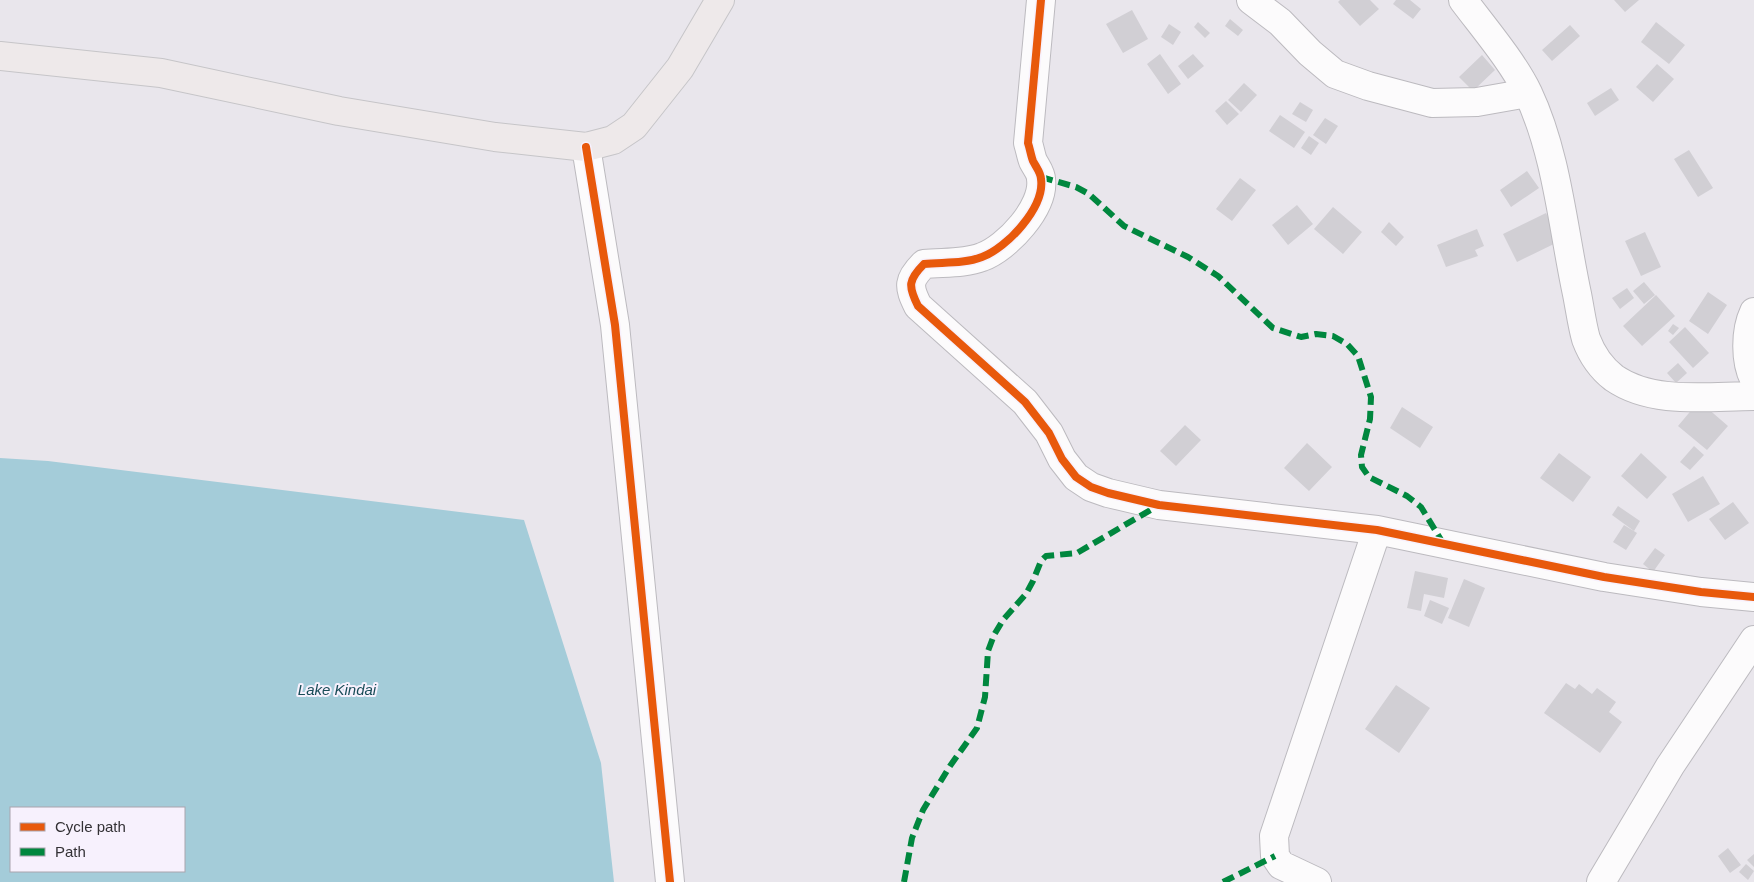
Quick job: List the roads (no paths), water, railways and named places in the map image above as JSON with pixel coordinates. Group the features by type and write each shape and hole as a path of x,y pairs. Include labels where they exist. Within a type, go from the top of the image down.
{"main road":[{"path":"0,56 161,73 339,110 495,136 586,147 613,140 634,126 680,68 720,0"}],"street":[{"path":"1041,0 1028,143 1033,161 1042,177 1041,194 1034,209 1017,231 998,249 981,258 924,264 913,275 910,290 918,306 1025,402 1049,433 1062,459 1076,477 1091,487 1108,493 1159,505 1377,530 1604,577 1700,592 1754,597"},
{"path":"1251,0 1280,22 1310,53 1335,74 1368,86 1432,103 1477,102 1528,93"},
{"path":"1463,0 1490,35 1528,93 1544,138 1558,191 1586,339 1599,364 1614,378 1638,391 1673,396 1754,396"},
{"path":"586,147 616,325 670,882"},
{"path":"1754,312 1747,340 1750,370 1754,379"},
{"path":"1317,882 1281,865 1275,856 1274,836 1377,530"},
{"path":"1602,882 1670,766 1754,640"}],"water":[{"name":"Lake Kindai","path":"0,458 48,461 524,520 601,763 614,882 0,882"}]}
